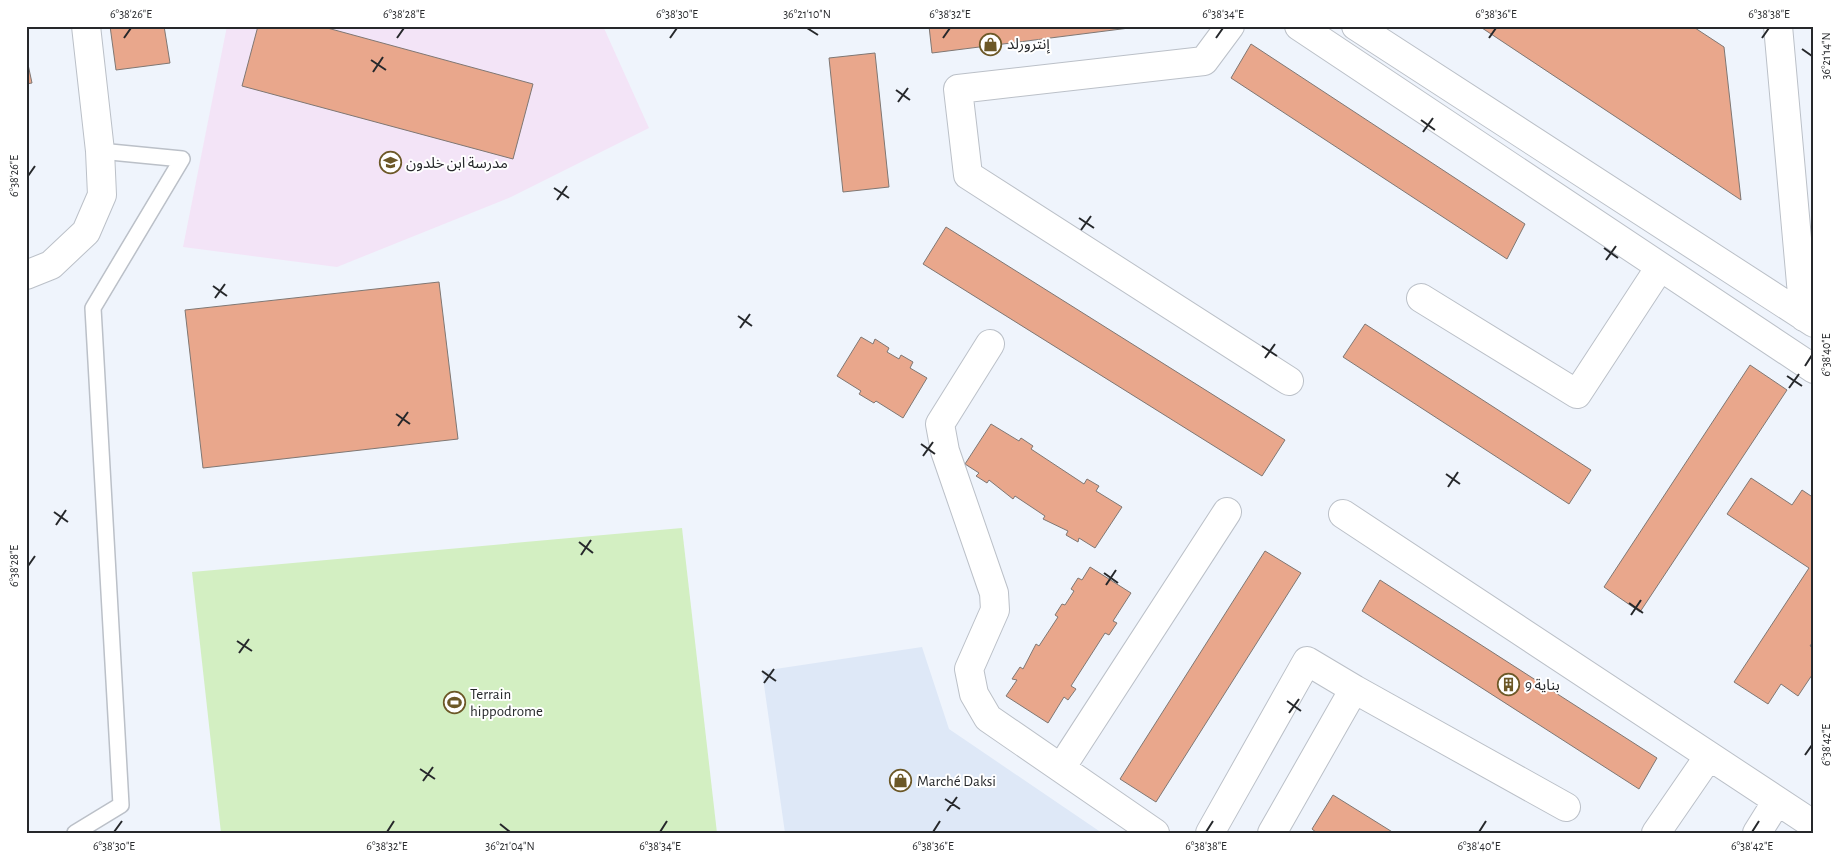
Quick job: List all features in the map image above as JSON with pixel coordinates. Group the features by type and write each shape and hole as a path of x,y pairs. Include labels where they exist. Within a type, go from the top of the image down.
{"street":[{"path":"26,275 51,265 86,232 102,196 100,151 86,26"},
{"path":"1230,26 1204,61 958,89 968,175 1289,381"},
{"path":"1299,26 1814,369"},
{"path":"1356,26 1809,320"},
{"path":"1778,26 1809,320"},
{"path":"1421,298 1577,394 1660,266"},
{"path":"990,344 940,424 945,452 994,592 996,610 969,670 974,694 988,718 1155,833"},
{"path":"1061,768 1227,512"},
{"path":"1343,514 1814,825"},
{"path":"1210,833 1307,661 1566,807"},
{"path":"1272,833 1354,689"},
{"path":"1656,833 1709,756"},
{"path":"1757,833 1778,801"}],"lane":[{"path":"75,833 121,805 93,308 182,159 100,151"}],"shaded area":[{"name":"مدرسة ابن خلدون","path":"227,26 603,26 649,128 511,197 337,267 183,247"},
{"name":"Marché Daksi","path":"922,647 949,729 1102,833 785,833 762,671"}],"green space":[{"name":"Terrain hippodrome","path":"682,528 717,833 221,833 192,572"}],"building":[{"path":"110,26 164,26 170,63 116,70"},
{"path":"258,26 320,26 533,84 513,159 242,86"},
{"path":"929,26 1145,26 932,53"},
{"path":"1479,26 1692,26 1724,47 1741,200"},
{"path":"1251,44 1525,224 1507,259 1231,78"},
{"path":"875,53 889,187 843,192 829,58"},
{"path":"26,55 32,83 26,84"},
{"path":"946,227 1285,440 1262,476 923,264"},
{"path":"439,282 458,439 203,468 185,310"},
{"path":"1365,324 1591,470 1569,504 1343,357"},
{"path":"861,337 873,344 875,339 889,348 887,352 899,359 901,355 913,362 910,368 927,378 903,418 876,401 874,403 859,394 861,391 837,376"},
{"path":"1750,365 1787,390 1640,612 1604,587"},
{"path":"991,424 1019,441 1021,438 1033,446 1031,449 1084,484 1087,479 1099,486 1096,491 1122,507 1095,548 1079,538 1078,542 1066,535 1068,531 1043,519 1045,516 1015,496 1013,499 989,480 987,483 976,476 979,473 965,464"},
{"path":"1751,478 1792,505 1802,490 1814,498 1814,640 1810,646 1814,648 1814,672 1798,696 1781,684 1768,704 1734,682 1809,568 1727,514"},
{"path":"1265,551 1301,573 1156,802 1120,779"},
{"path":"1090,567 1131,593 1113,621 1117,623 1109,635 1105,633 1071,686 1076,689 1068,700 1064,697 1048,723 1006,696 1017,680 1012,679 1020,667 1023,669 1036,644 1039,646 1058,617 1055,615 1062,604 1065,605 1074,591 1071,589 1078,578 1082,580"},
{"name":"بناية 9","path":"1380,580 1657,758 1639,789 1362,611"},
{"path":"1333,795 1394,833 1317,833 1312,829"}],"place":[{"name":"إنترورلد","path":"991,44"},
{"name":"مدرسة ابن خلدون","path":"390,163"},
{"name":"بناية 9","path":"1509,685"},
{"name":"Terrain hippodrome","path":"454,703"},
{"name":"Marché Daksi","path":"901,781"}]}
